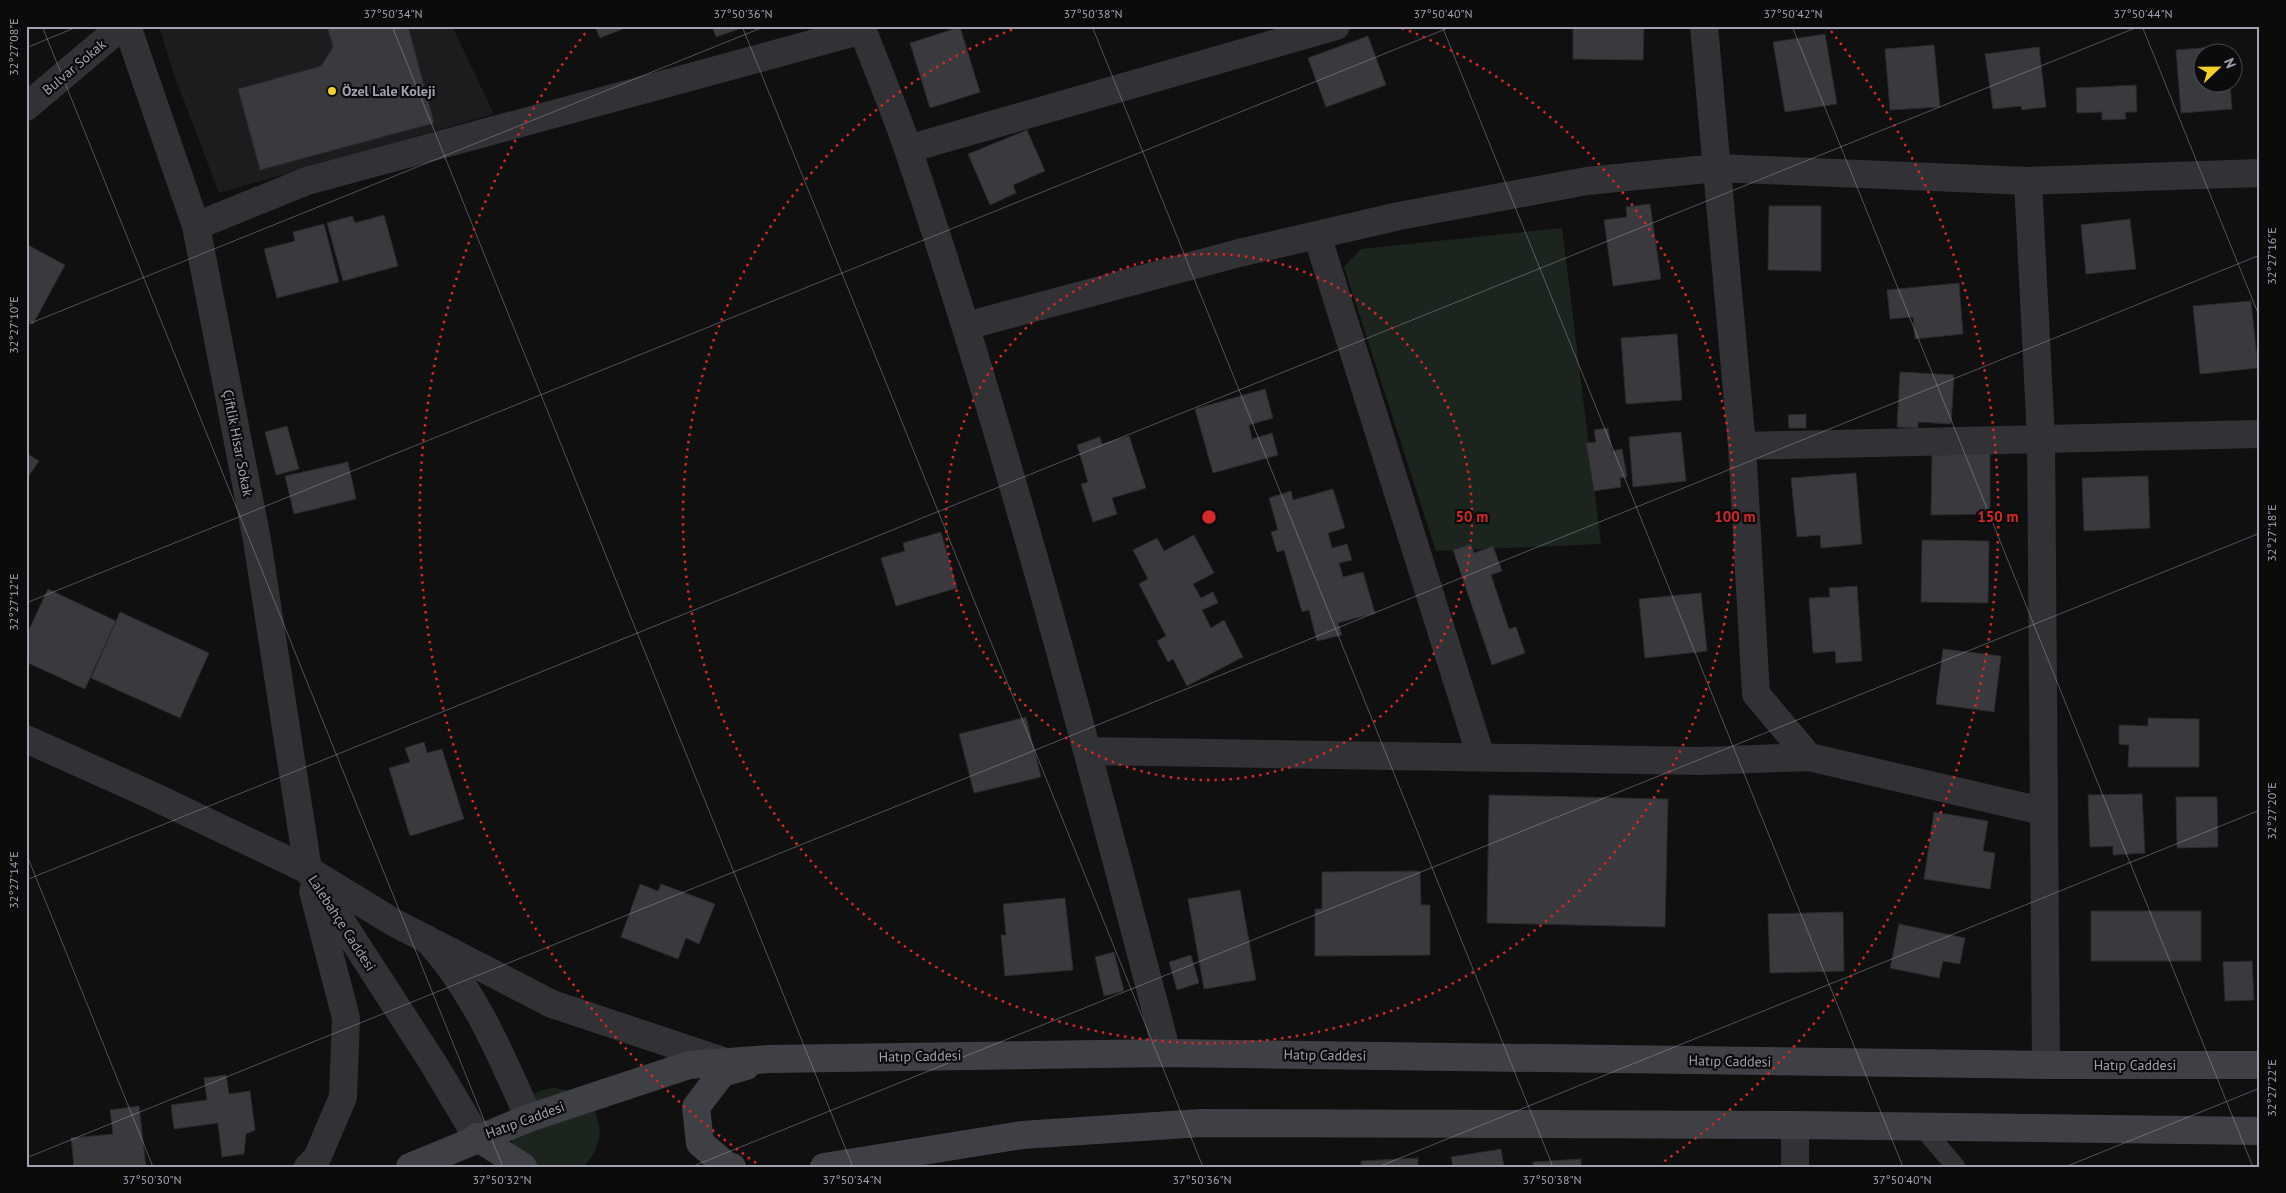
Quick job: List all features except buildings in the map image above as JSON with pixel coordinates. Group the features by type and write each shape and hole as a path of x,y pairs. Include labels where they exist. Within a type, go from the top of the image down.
{"main road":[{"name":"Hatıp Caddesi","path":"410,1167 477,1137 689,1065 769,1059 1167,1053 2046,1065 2260,1065"},
{"path":"732,1167 727,1166 700,1143 696,1107 722,1073 769,1059"},
{"path":"824,1167 1022,1135 1201,1124 1795,1125 2260,1130"},
{"path":"477,1137 523,1167"}],"street":[{"name":"Bulvar Sokak","path":"26,107 122,26"},
{"name":"Çiftlik Hisar Sokak","path":"128,26 196,226 257,540 308,870 346,1018 343,1097 317,1158 308,1167"},
{"path":"908,149 1336,26"},
{"path":"1704,26 1742,446 1756,694 1809,757"},
{"path":"196,226 307,181 862,28 908,149 966,326 1088,751 1167,1053"},
{"path":"966,326 1239,253 1399,216 1588,181 1717,168 2028,181 2260,173"},
{"path":"2028,181 2041,438 2042,812 2046,1065"},
{"path":"1317,235 1481,757"},
{"path":"1742,446 2260,434"},
{"name":"Lalebahçe Caddesi","path":"26,739 153,796 308,870 433,1063 477,1137"},
{"path":"1088,751 1702,761 1809,757 2042,812"},
{"path":"308,870 393,922 552,1004 726,1062"},
{"path":"427,939 445,959 489,1029 530,1118"},
{"path":"1795,1125 1795,1167"}],"lane":[{"path":"1922,1127 1956,1167"}],"shaded area":[{"name":"Özel Lale Koleji","path":"159,26 452,26 494,114 219,193 172,69"},
{"path":"1562,228 1601,544 1436,551 1344,267 1361,249"},
{"path":"553,1088 568,1091 581,1097 591,1106 597,1117 600,1129 598,1142 593,1155 583,1167 529,1167 515,1151 511,1137 527,1098 539,1091"}],"place":[{"name":"Özel Lale Koleji","path":"332,91"}]}
